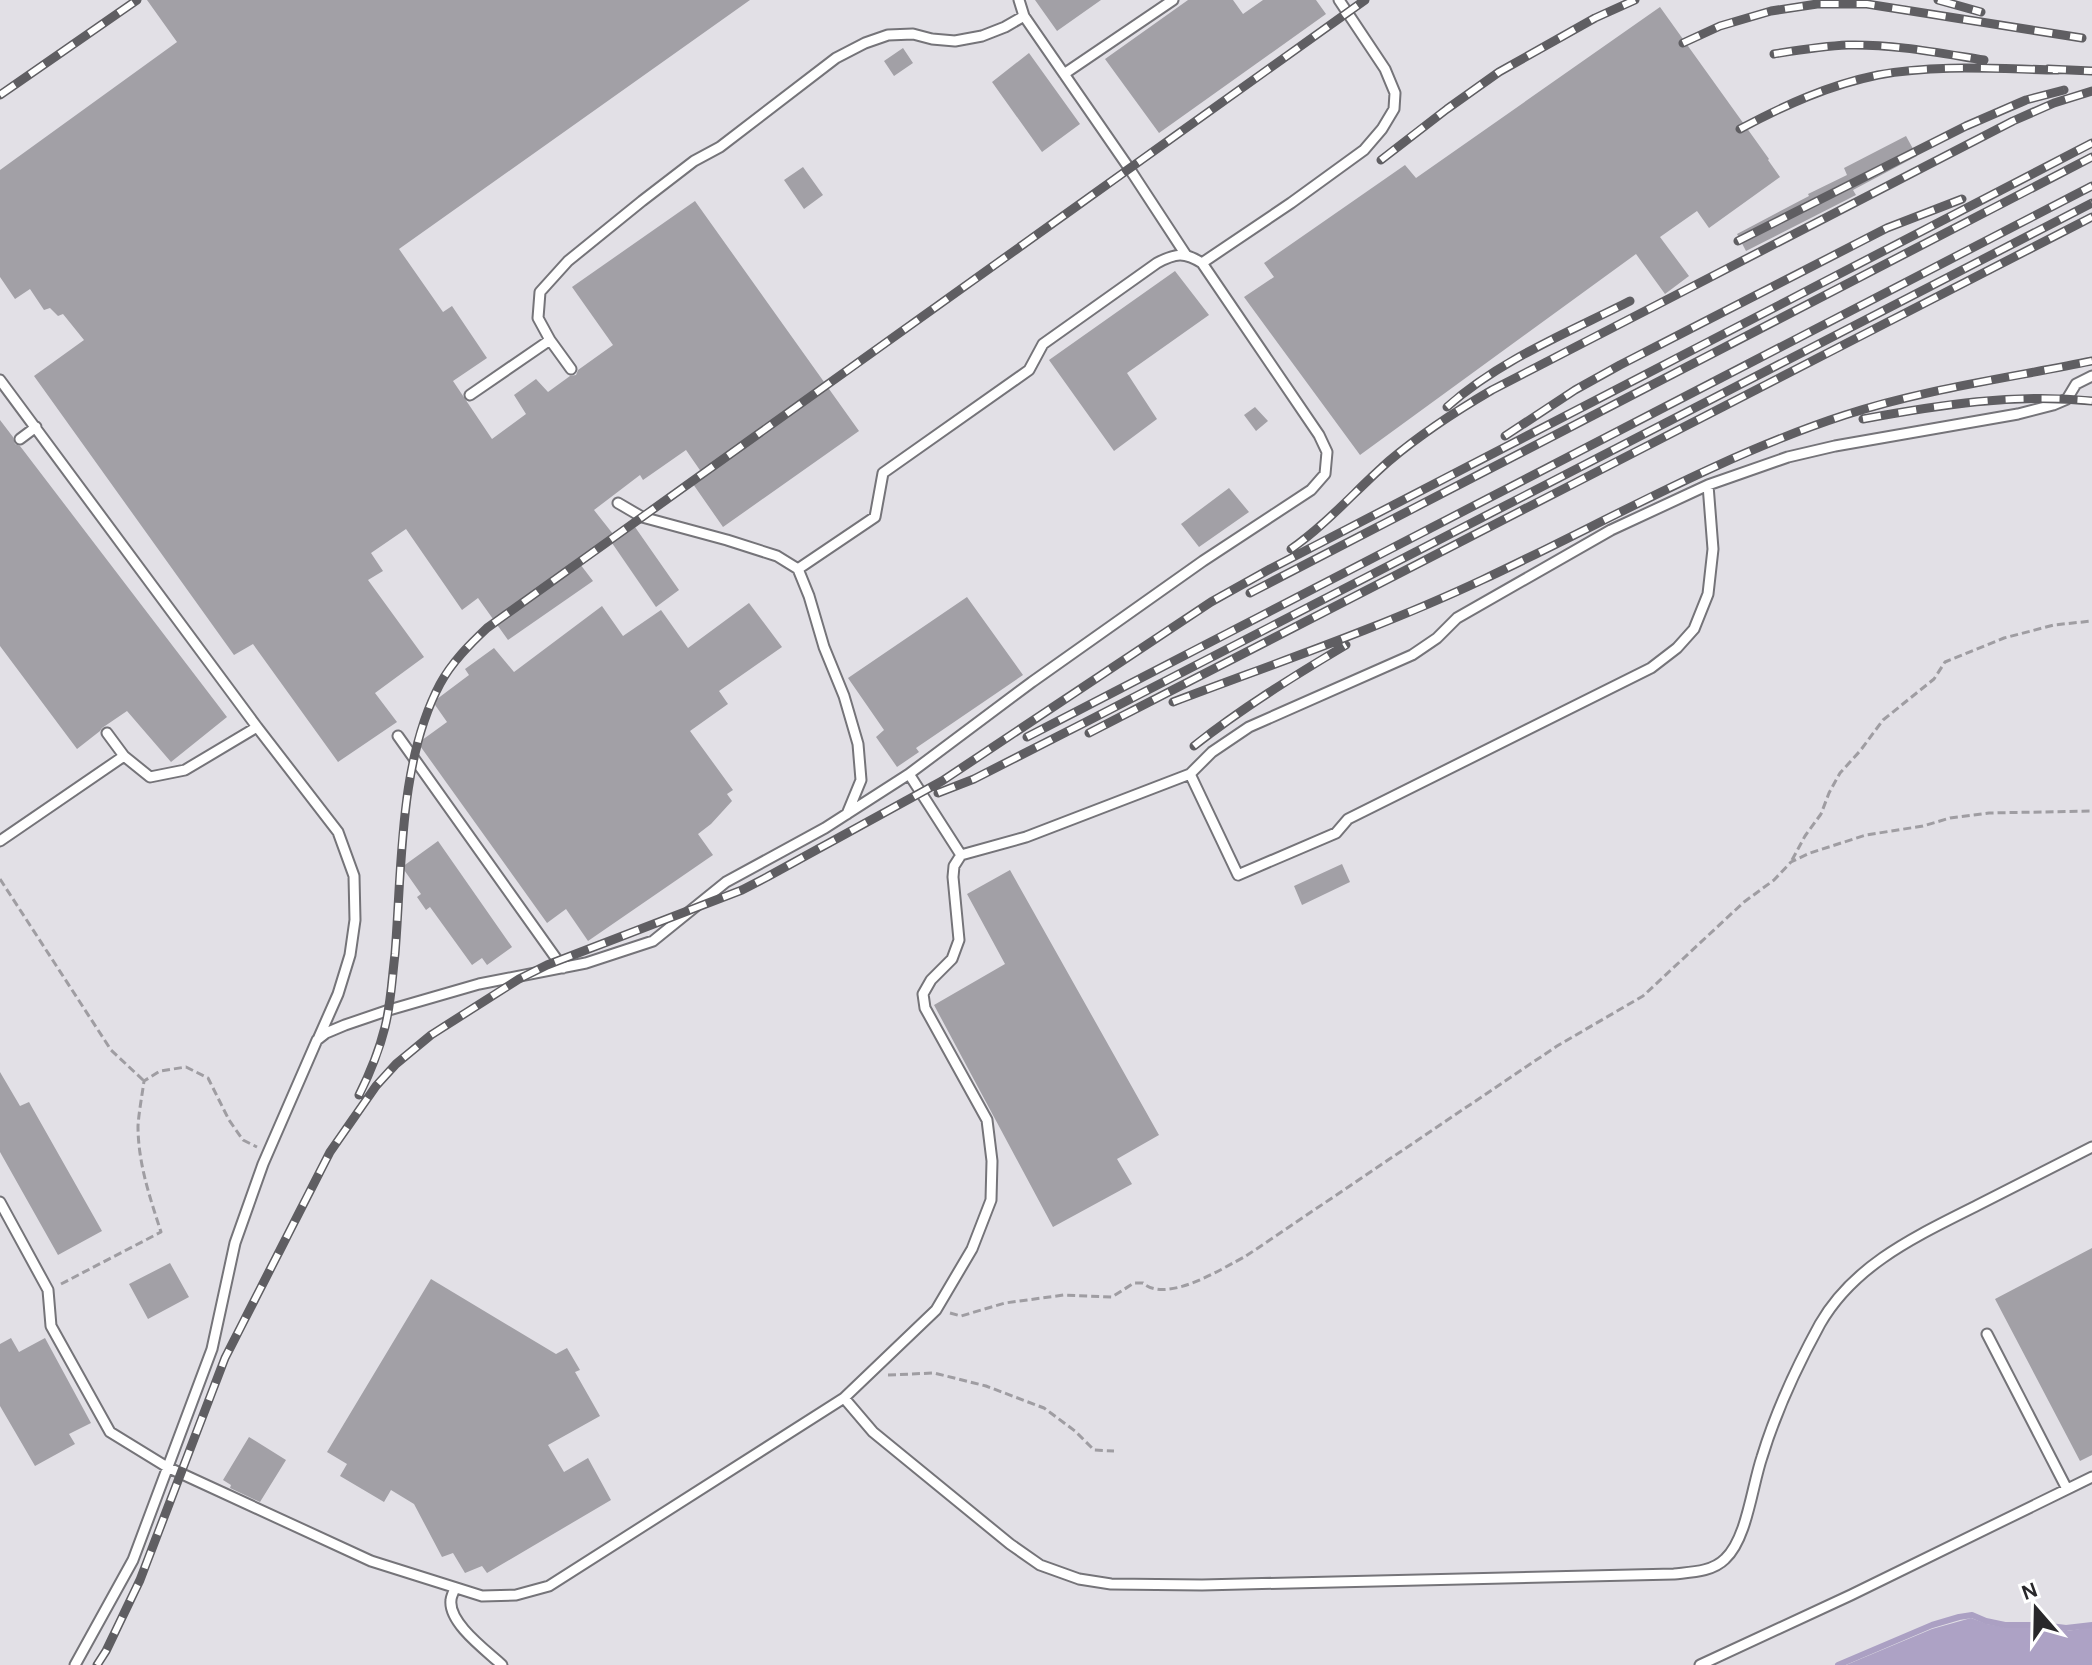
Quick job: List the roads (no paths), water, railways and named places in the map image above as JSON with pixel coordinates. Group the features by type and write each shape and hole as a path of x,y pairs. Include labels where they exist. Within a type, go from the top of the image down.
{"lane":[{"path":"1019,0 1024,16 1186,255"},
{"path":"1064,74 1173,0"},
{"path":"1202,263 1364,150 1394,109 1395,93 1385,69 1339,0"},
{"path":"571,369 538,318 540,292 568,261 694,161 720,147 836,58 865,43 888,35 913,34 955,41 982,36 1024,16"},
{"path":"317,1040 345,1025 402,1006 479,984 586,963 653,941 726,882 847,814 909,774 1203,561 1311,490 1325,474 1327,452 1319,435 1202,263 1190,256 1172,255 1043,344 1029,370 883,473 875,517 798,569"},
{"path":"470,395 550,340"},
{"path":"0,1202 48,1290 51,1326 110,1432 167,1467 371,1561 482,1596 516,1595 549,1586 844,1398 936,1310 972,1249 991,1200 992,1161 987,1120 925,1008 923,994 931,980 952,959 959,940 953,877 954,866 961,855 1026,837 1190,774 1212,752 1249,727 1412,655 1437,638 1457,618 1611,530 1708,485 1788,457 1835,446 2053,405 2067,399 2076,384 2092,376"},
{"path":"0,380 338,832 354,876 355,920 350,955 338,994 267,1153 235,1243 212,1349 133,1560 75,1665"},
{"path":"20,439 36,427"},
{"path":"1190,774 1238,875 1336,833 1348,819 1651,668 1677,648 1694,629 1708,594 1713,549 1708,485"},
{"path":"618,503 642,517 777,556 798,569 858,744 861,780 847,814"},
{"path":"107,733 124,756 150,777 185,770 257,727"},
{"path":"398,736 563,968"},
{"path":"0,841 124,756"},
{"path":"909,774 961,855"},
{"path":"844,1398 873,1432 1010,1544 1040,1565 1079,1579 1111,1584 1202,1585 1674,1574 1704,1570 1724,1561 1736,1546 1761,1457 1788,1388 1822,1321 1849,1285 1884,1255 2092,1147"},
{"path":"1987,1334 2067,1489"},
{"path":"1700,1665 2092,1477"},
{"path":"455,1588 451,1610 466,1633 502,1665"}],"waterway":[{"path":"1838,1665 1932,1625 1959,1617 1972,1615 2005,1625 2066,1628 2092,1625"}],"railway":[{"path":"0,95 137,0"},
{"path":"359,1095 377,1053 389,1009 405,816 417,747 440,684 467,647 487,628 1365,0"},
{"path":"1381,160 1499,72 1595,18 1635,0"},
{"path":"1938,0 1981,12"},
{"path":"1683,43 1720,26 1771,11 1817,4 1867,4 2082,38"},
{"path":"1774,54 1829,46 1865,45 1984,60"},
{"path":"1740,129 1808,97 1878,75 1945,68 2058,70"},
{"path":"2048,69 2092,71"},
{"path":"1738,241 1966,126 2026,100 2064,90"},
{"path":"1291,549 1401,451 1492,390 2013,121 2092,91"},
{"path":"97,1665 140,1580 225,1358 330,1152 376,1086 396,1064 431,1035 519,979 547,965 742,890 767,877 942,781 1211,602 1270,569 2092,143"},
{"path":"1250,593 2092,157"},
{"path":"1027,737 2092,186"},
{"path":"1505,436 1620,365 1887,228 1962,199"},
{"path":"938,793 974,779 1080,725 2092,203"},
{"path":"1089,733 2092,217"},
{"path":"1447,407 1512,361 1630,301"},
{"path":"1173,702 1444,597 1706,470 1798,432 1906,398 2092,361"},
{"path":"1863,419 2005,399 2092,401"},
{"path":"1194,746 1268,693 1346,645"}]}
